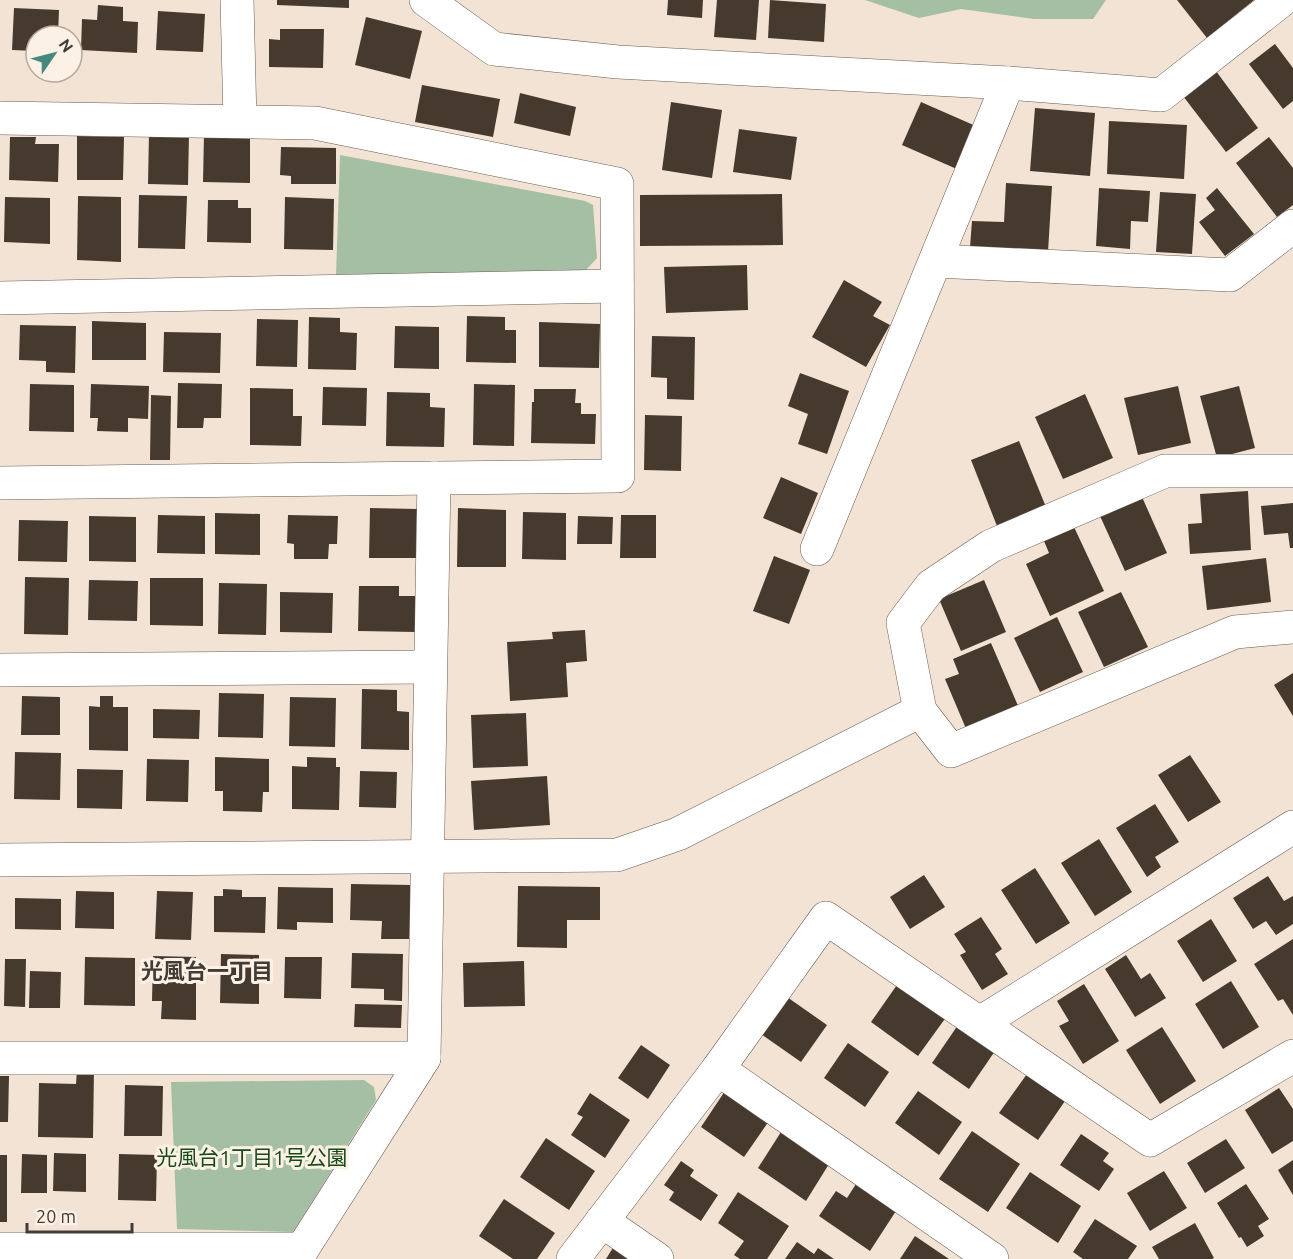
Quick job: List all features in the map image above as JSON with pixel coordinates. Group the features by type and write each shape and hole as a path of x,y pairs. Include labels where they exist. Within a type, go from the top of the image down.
{"street":[{"path":"237,0 240,121"},
{"path":"426,0 494,49 618,62 1008,83 1161,95 1282,0"},
{"path":"817,549 1008,83"},
{"path":"0,118 315,123 617,184 618,285 618,476 0,483"},
{"path":"936,261 1230,275 1293,226"},
{"path":"0,298 618,285"},
{"path":"1293,471 1165,471 991,546 931,586 903,623 920,711 951,751 1235,632 1293,627"},
{"path":"0,1249 299,1254 424,1059 434,478"},
{"path":"0,670 430,668"},
{"path":"0,860 617,855 678,834 920,711"},
{"path":"980,1023 1293,827"},
{"path":"573,1259 718,1069 826,918 1150,1140 1293,1056"},
{"path":"0,1058 424,1059"},
{"path":"718,1069 992,1259"},
{"path":"602,1221 657,1259"}],"green space":[{"path":"865,0 1106,0 1093,19 1034,19 961,9 919,18"},
{"path":"340,155 585,201 593,205 597,258 586,270 336,276"},
{"name":"光風台1丁目1号公園","path":"364,1080 374,1087 376,1100 293,1232 177,1229 171,1082"}],"building":[{"path":"277,0 349,0 349,8 277,5"},
{"path":"668,0 703,0 702,18 667,15"},
{"path":"717,0 759,0 756,40 714,37"},
{"path":"770,0 826,4 824,42 768,38"},
{"path":"1177,0 1254,0 1207,38"},
{"path":"98,5 123,7 123,21 138,22 137,53 84,50 82,19 97,20"},
{"path":"14,8 59,10 58,24 24,24 24,50 12,50"},
{"path":"158,11 205,14 203,52 156,50"},
{"path":"366,17 422,31 410,79 355,65"},
{"path":"280,29 324,29 323,68 269,67 269,39 280,40"},
{"path":"1275,44 1293,68 1293,101 1283,109 1249,64"},
{"path":"1216,71 1258,128 1226,152 1183,96"},
{"path":"422,85 500,99 493,137 415,122"},
{"path":"520,93 576,107 570,136 514,123"},
{"path":"671,102 722,110 712,178 662,170"},
{"path":"921,102 978,127 959,170 902,145"},
{"path":"1035,108 1095,113 1090,176 1030,171"},
{"path":"1109,121 1187,125 1184,179 1107,174"},
{"path":"739,129 797,137 791,180 733,172"},
{"path":"149,133 189,134 188,185 148,184"},
{"path":"204,134 250,135 250,183 203,182"},
{"path":"77,136 124,137 123,180 77,180"},
{"path":"10,137 36,137 35,144 59,144 58,182 9,180"},
{"path":"1269,137 1293,168 1293,205 1277,217 1236,163"},
{"path":"281,147 336,148 336,184 291,184 291,176 280,175"},
{"path":"1006,183 1052,186 1048,252 970,247 972,221 1004,222"},
{"path":"1099,188 1150,191 1148,222 1131,221 1130,249 1096,246"},
{"path":"1217,188 1254,234 1225,256 1199,222 1215,210 1206,198"},
{"path":"1160,192 1196,194 1192,254 1156,252"},
{"path":"782,194 783,245 640,246 640,195"},
{"path":"139,195 187,196 185,249 138,248"},
{"path":"78,196 121,197 121,262 77,260"},
{"path":"5,197 50,198 50,244 4,242"},
{"path":"285,197 334,199 333,250 284,249"},
{"path":"208,200 238,200 238,208 251,208 251,243 207,242"},
{"path":"747,265 748,310 666,313 664,267"},
{"path":"844,280 882,302 873,316 890,325 866,367 812,337"},
{"path":"467,316 505,317 505,330 516,330 516,363 466,362"},
{"path":"309,317 340,318 340,332 357,333 356,370 308,369"},
{"path":"257,319 298,320 297,367 256,366"},
{"path":"92,321 146,323 146,360 92,360"},
{"path":"539,322 600,324 599,368 539,367"},
{"path":"20,325 76,326 75,373 46,372 46,361 19,360"},
{"path":"395,326 439,327 439,369 394,368"},
{"path":"164,332 221,333 220,373 163,372"},
{"path":"652,336 695,337 694,400 667,399 667,378 651,377"},
{"path":"800,373 849,391 827,454 798,444 808,414 788,406"},
{"path":"178,383 222,384 221,418 204,418 203,428 177,428"},
{"path":"30,384 74,385 74,432 29,431"},
{"path":"91,384 149,386 148,419 128,418 128,432 97,431 98,418 90,418"},
{"path":"474,384 515,385 514,446 473,445"},
{"path":"1178,386 1191,443 1138,455 1124,398"},
{"path":"1239,386 1255,448 1217,458 1200,396"},
{"path":"323,387 367,388 366,426 322,425"},
{"path":"250,388 293,389 293,416 302,416 301,446 250,445"},
{"path":"534,389 576,389 575,403 581,403 581,414 596,414 595,444 531,443"},
{"path":"387,392 430,393 430,407 445,408 444,447 386,446"},
{"path":"1085,394 1113,458 1063,479 1035,417"},
{"path":"151,395 171,396 170,460 150,460"},
{"path":"645,415 682,416 681,471 644,470"},
{"path":"1019,441 1046,507 997,526 971,460"},
{"path":"781,477 818,493 801,534 763,518"},
{"path":"1248,491 1251,550 1190,554 1188,524 1202,523 1200,494"},
{"path":"1142,497 1167,553 1125,571 1100,516"},
{"path":"1293,503 1293,548 1290,548 1288,533 1264,535 1261,506"},
{"path":"370,508 417,509 416,558 369,558"},
{"path":"458,508 506,510 506,567 457,567"},
{"path":"523,512 566,513 566,560 522,559"},
{"path":"215,513 260,514 260,555 215,554"},
{"path":"158,515 205,516 205,554 157,553"},
{"path":"288,515 338,516 337,544 329,544 328,559 294,559 294,544 287,543"},
{"path":"621,515 656,515 656,558 620,558"},
{"path":"89,516 136,517 136,562 89,561"},
{"path":"578,516 613,517 612,544 577,544"},
{"path":"19,520 68,521 67,562 18,561"},
{"path":"1074,527 1104,591 1050,616 1026,564 1049,553 1044,541"},
{"path":"774,556 810,570 789,624 753,611"},
{"path":"1266,558 1271,602 1207,610 1202,566"},
{"path":"25,577 69,578 68,635 24,634"},
{"path":"150,578 203,578 203,626 150,625"},
{"path":"89,580 138,581 137,621 88,620"},
{"path":"984,580 1006,632 961,651 939,599"},
{"path":"219,583 267,584 266,635 218,634"},
{"path":"359,586 399,586 399,596 417,596 416,632 358,631"},
{"path":"280,592 333,593 332,633 280,632"},
{"path":"1121,592 1148,647 1104,667 1078,612"},
{"path":"1057,617 1083,672 1040,692 1014,638"},
{"path":"585,630 587,661 566,663 568,697 510,701 507,642 553,639 552,632"},
{"path":"991,643 1019,708 967,731 945,679 959,674 953,659"},
{"path":"1293,673 1293,716 1274,685"},
{"path":"362,689 397,690 397,711 409,712 409,750 361,749"},
{"path":"219,693 264,694 263,738 218,737"},
{"path":"22,696 60,697 60,735 21,735"},
{"path":"100,696 113,696 113,707 128,707 128,751 89,750 89,706 100,707"},
{"path":"290,697 336,698 335,747 289,746"},
{"path":"153,709 200,710 199,739 153,738"},
{"path":"526,713 528,766 473,768 471,715"},
{"path":"15,752 61,753 60,800 14,799"},
{"path":"1190,755 1221,802 1188,822 1158,775"},
{"path":"215,757 269,759 269,792 263,792 262,812 223,811 223,791 215,791"},
{"path":"307,757 336,758 336,767 340,767 339,810 292,809 292,766 307,767"},
{"path":"147,759 189,760 188,802 146,801"},
{"path":"77,769 123,770 122,809 77,808"},
{"path":"360,771 397,772 396,808 359,807"},
{"path":"547,776 550,825 474,830 471,781"},
{"path":"1155,804 1179,842 1155,857 1161,867 1147,877 1116,828"},
{"path":"1099,839 1132,892 1095,916 1061,863"},
{"path":"1035,868 1070,923 1036,944 1001,890"},
{"path":"924,875 945,907 910,929 890,897"},
{"path":"1268,876 1284,901 1293,896 1293,924 1276,935 1266,921 1253,929 1233,898"},
{"path":"351,884 412,885 411,939 381,939 382,921 350,920"},
{"path":"518,886 600,887 600,920 567,920 567,948 517,947"},
{"path":"278,887 333,888 333,923 297,922 297,930 277,929"},
{"path":"223,889 242,890 242,897 266,897 265,933 214,932 214,896 223,896"},
{"path":"76,891 114,892 114,929 75,928"},
{"path":"157,891 193,892 191,940 155,939"},
{"path":"15,898 61,899 61,930 15,929"},
{"path":"981,917 1002,949 995,954 1008,974 982,990 960,955 966,952 954,934"},
{"path":"1211,919 1237,961 1203,982 1177,941"},
{"path":"1293,939 1293,1015 1283,999 1278,1001 1254,964"},
{"path":"352,953 403,954 402,1001 384,1000 384,989 351,988"},
{"path":"221,954 259,955 259,1004 220,1003"},
{"path":"1126,955 1141,979 1150,973 1166,998 1135,1017 1105,969"},
{"path":"153,956 196,957 196,1020 161,1019 162,1001 152,1001"},
{"path":"85,957 135,958 135,1006 84,1005"},
{"path":"285,957 322,957 321,999 284,998"},
{"path":"5,959 26,959 25,1007 4,1006"},
{"path":"524,961 525,1006 464,1007 463,963"},
{"path":"30,971 61,972 60,1008 29,1008"},
{"path":"1231,981 1259,1027 1223,1049 1195,1004"},
{"path":"899,982 947,1016 918,1056 871,1022"},
{"path":"1084,984 1119,1041 1083,1064 1059,1026 1069,1021 1057,1001"},
{"path":"787,997 827,1025 801,1062 761,1034"},
{"path":"355,1004 402,1005 401,1028 354,1027"},
{"path":"958,1025 995,1051 969,1089 932,1063"},
{"path":"1162,1027 1196,1081 1160,1104 1126,1050"},
{"path":"848,1043 889,1072 865,1107 824,1078"},
{"path":"641,1045 670,1065 648,1099 618,1078"},
{"path":"94,1068 93,1138 38,1137 39,1083 76,1084 77,1069"},
{"path":"1027,1074 1065,1101 1038,1140 999,1113"},
{"path":"0,1076 9,1076 8,1122 0,1122"},
{"path":"125,1085 163,1086 162,1136 124,1136"},
{"path":"1279,1088 1293,1109 1293,1141 1272,1154 1245,1110"},
{"path":"725,1091 769,1121 744,1157 701,1127"},
{"path":"918,1091 962,1122 939,1155 895,1123"},
{"path":"590,1093 630,1120 605,1158 571,1135 583,1117 577,1114"},
{"path":"972,1131 1020,1164 988,1212 939,1179"},
{"path":"781,1132 829,1164 806,1201 758,1168"},
{"path":"1081,1134 1109,1153 1103,1161 1114,1169 1099,1191 1060,1165"},
{"path":"546,1138 595,1171 569,1210 520,1177"},
{"path":"1226,1139 1245,1168 1205,1193 1187,1163"},
{"path":"54,1153 86,1154 86,1192 53,1191"},
{"path":"22,1154 47,1155 47,1193 21,1193"},
{"path":"119,1154 157,1155 156,1201 118,1200"},
{"path":"0,1155 7,1155 7,1222 0,1222"},
{"path":"1293,1160 1293,1195 1278,1170"},
{"path":"681,1161 694,1170 690,1176 718,1195 701,1221 669,1200 674,1192 664,1185"},
{"path":"1164,1171 1187,1208 1150,1231 1127,1193"},
{"path":"1030,1172 1081,1206 1058,1243 1006,1208"},
{"path":"856,1184 896,1211 870,1251 819,1216 836,1191 847,1198"},
{"path":"1246,1184 1269,1219 1258,1226 1264,1236 1247,1247 1217,1203"},
{"path":"738,1192 789,1226 767,1259 740,1259 734,1255 744,1241 718,1223"},
{"path":"504,1199 555,1233 537,1259 513,1259 479,1236"},
{"path":"1095,1219 1137,1246 1128,1259 1083,1259 1073,1252"},
{"path":"1195,1223 1214,1258 1159,1259 1152,1247"},
{"path":"915,1236 949,1259 900,1259"},
{"path":"797,1242 814,1254 818,1248 834,1259 785,1259"},
{"path":"614,1246 633,1259 606,1259"}],"district":[{"name":"光風台一丁目","path":"207,970"}]}
